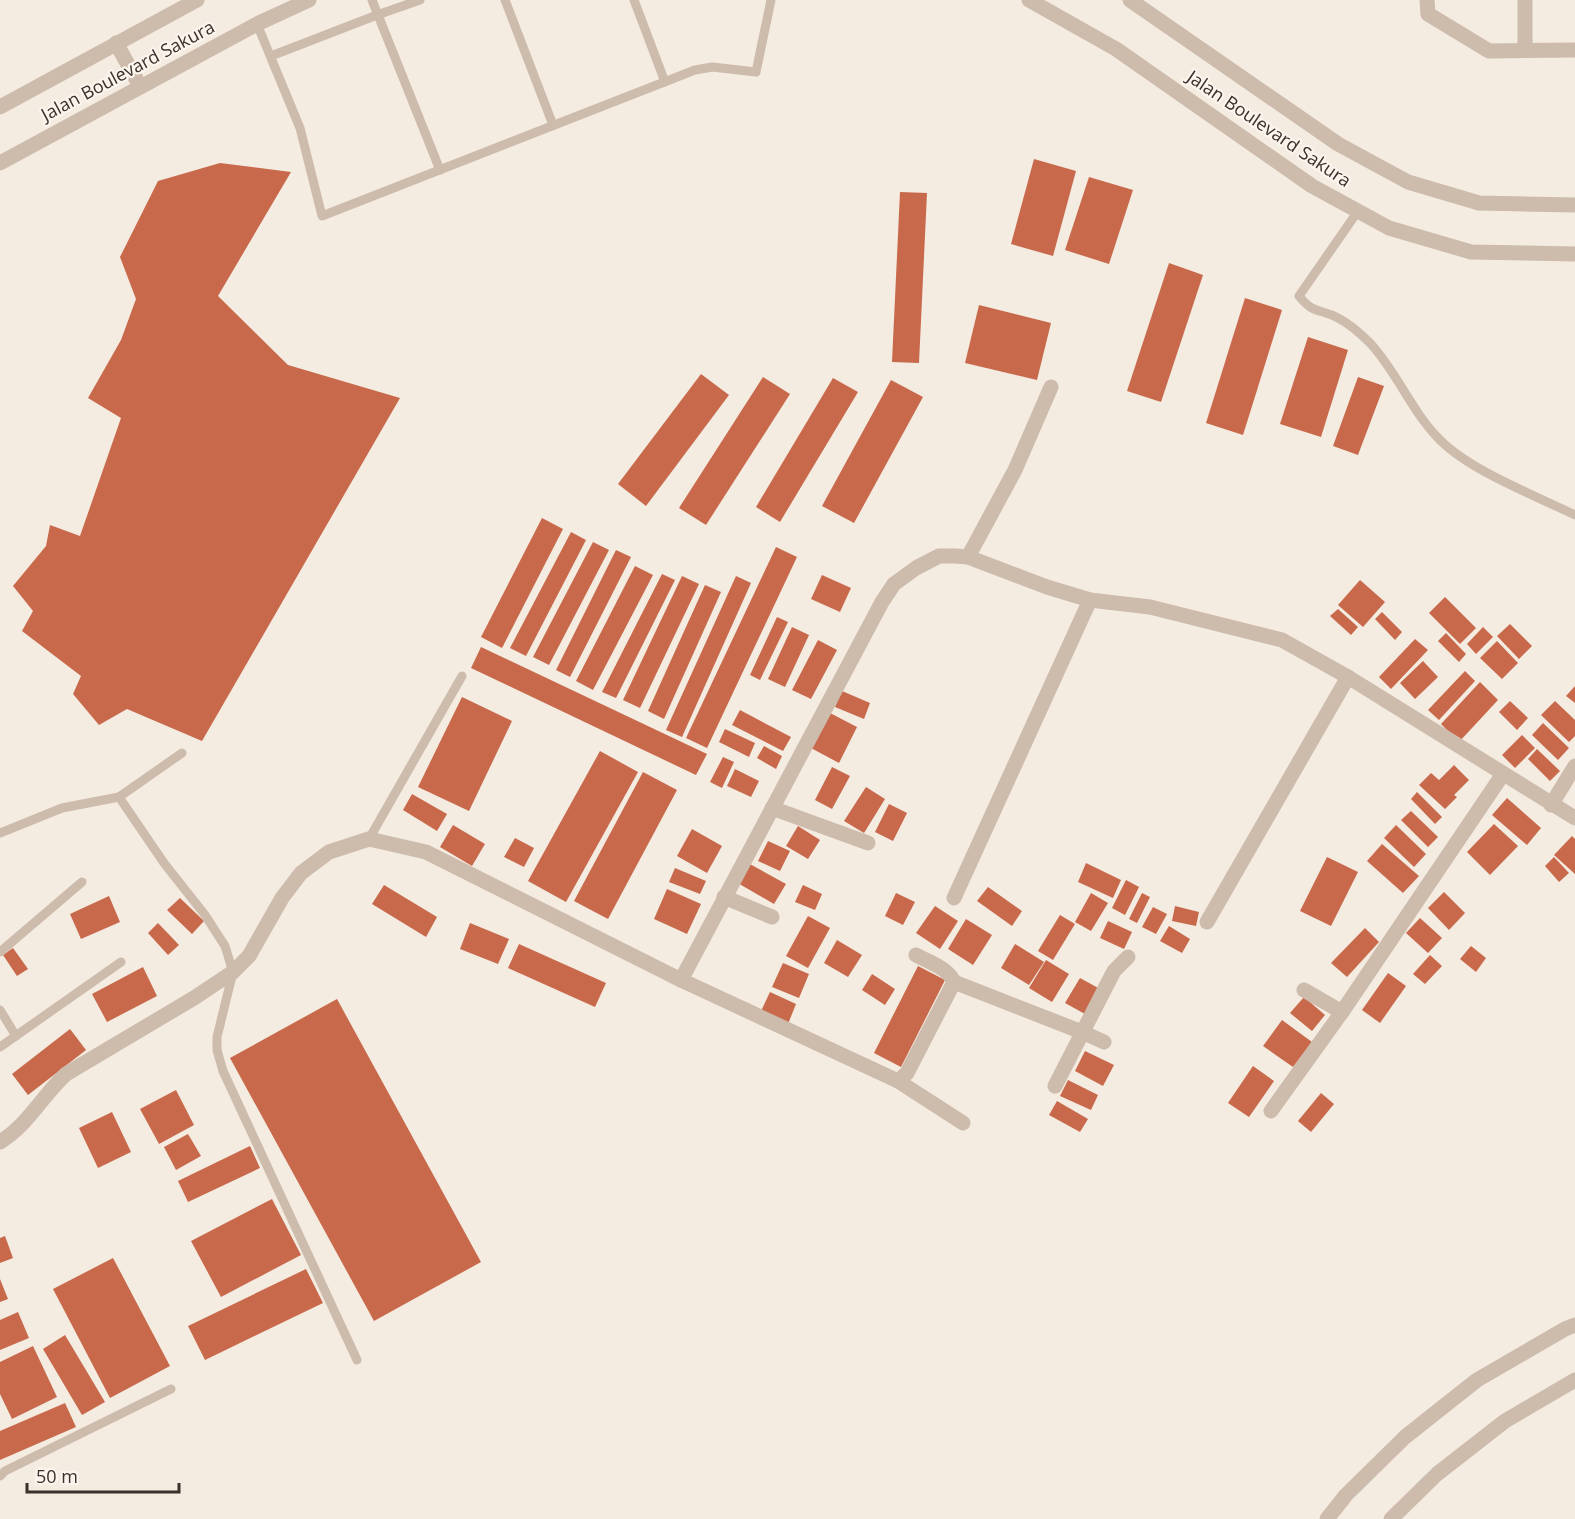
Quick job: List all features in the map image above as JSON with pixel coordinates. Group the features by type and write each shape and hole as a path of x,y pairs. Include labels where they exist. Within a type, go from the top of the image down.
{"street":[{"name":"Jalan Boulevard Sakura","path":"0,107 197,0"},
{"name":"Jalan Boulevard Sakura","path":"0,163 256,24 309,0"},
{"name":"Jalan Boulevard Sakura","path":"1029,0 1116,49 1312,186 1389,228 1471,252 1575,254"},
{"name":"Jalan Boulevard Sakura","path":"1130,0 1338,144 1408,182 1479,203 1575,205"},
{"path":"1525,0 1525,50"},
{"path":"1427,7 1489,51 1575,50"},
{"path":"116,43 140,86"},
{"path":"968,557 1015,470 1051,387"},
{"path":"681,980 882,602 894,584 916,568 939,556 968,557 1047,587 1090,600 1150,607 1282,640 1348,677 1575,818"},
{"path":"954,898 1090,600"},
{"path":"1207,922 1348,677"},
{"path":"1551,804 1575,765"},
{"path":"1272,1111 1503,774"},
{"path":"772,808 868,843"},
{"path":"0,1142 22,1126 53,1086 66,1074 194,998 233,972 249,956 282,898 301,873 329,852 369,839 426,852 681,980 898,1081 963,1123"},
{"path":"724,897 772,917"},
{"path":"916,955 946,972 954,982 1104,1042"},
{"path":"1055,1086 1114,971 1128,957"},
{"path":"898,1081 907,1073 954,982"},
{"path":"1304,990 1342,1012"},
{"path":"1327,1519 1346,1495 1405,1437 1468,1387 1575,1325"},
{"path":"1391,1519 1437,1474 1505,1421 1575,1380"}],"lane":[{"path":"372,0 440,170"},
{"path":"271,56 420,0"},
{"path":"505,0 553,125"},
{"path":"634,0 665,82"},
{"path":"256,24 300,128 322,216 695,69 712,67 756,72 771,0"},
{"path":"1358,211 1299,296 1308,307 1338,318 1370,343 1395,376 1416,410 1440,440 1471,464 1575,514"},
{"path":"369,839 462,676"},
{"path":"0,833 62,808 119,797 182,753"},
{"path":"119,797 225,946 233,972 217,1037 217,1050 223,1071 357,1360"},
{"path":"0,952 82,882"},
{"path":"0,1047 121,962"},
{"path":"0,1010 16,1036"},
{"path":"0,1476 5,1471 171,1389"}],"building":[{"path":"1034,159 1076,171 1053,256 1011,244"},
{"path":"220,163 291,172 218,296 288,365 400,398 202,741 127,709 99,725 73,694 81,676 22,631 33,611 13,586 46,546 50,525 80,536 121,418 88,398 121,340 136,299 120,257 158,181"},
{"path":"1089,177 1133,190 1109,264 1065,250"},
{"path":"900,192 927,193 919,363 892,362"},
{"path":"1169,263 1203,275 1161,402 1127,391"},
{"path":"1245,298 1282,310 1243,435 1206,423"},
{"path":"979,305 1051,323 1037,380 965,363"},
{"path":"1308,337 1348,350 1321,437 1280,424"},
{"path":"701,374 729,395 646,506 618,484"},
{"path":"763,377 790,394 706,525 679,508"},
{"path":"1358,377 1384,386 1358,455 1333,446"},
{"path":"833,378 858,392 780,522 756,507"},
{"path":"891,380 923,397 854,523 822,506"},
{"path":"542,518 563,529 502,648 481,637"},
{"path":"571,532 586,540 526,656 510,648"},
{"path":"593,542 609,550 549,665 533,657"},
{"path":"776,547 797,557 707,748 686,738"},
{"path":"616,550 631,557 570,677 556,670"},
{"path":"635,566 653,575 593,690 576,681"},
{"path":"662,574 675,580 616,698 602,692"},
{"path":"822,575 851,588 840,612 811,599"},
{"path":"682,576 699,584 640,708 623,700"},
{"path":"736,576 751,583 682,737 666,730"},
{"path":"1360,580 1385,602 1363,627 1338,605"},
{"path":"705,585 721,592 664,719 648,711"},
{"path":"1445,597 1476,628 1460,644 1429,613"},
{"path":"1338,609 1358,627 1351,635 1330,616"},
{"path":"1382,612 1402,632 1395,640 1375,619"},
{"path":"777,617 788,622 760,680 750,675"},
{"path":"1510,624 1532,646 1519,659 1497,636"},
{"path":"792,627 809,635 785,687 768,679"},
{"path":"1483,627 1493,637 1476,654 1467,644"},
{"path":"1446,633 1466,654 1459,662 1438,641"},
{"path":"1415,639 1428,650 1391,689 1379,677"},
{"path":"818,640 837,650 811,699 792,690"},
{"path":"1497,641 1518,663 1502,679 1480,658"},
{"path":"481,647 707,754 696,775 471,668"},
{"path":"1423,661 1438,677 1415,699 1400,683"},
{"path":"1465,671 1475,681 1439,720 1428,710"},
{"path":"1480,682 1498,700 1459,742 1441,724"},
{"path":"1575,686 1575,703 1566,696"},
{"path":"842,691 870,703 864,719 835,707"},
{"path":"462,697 512,721 469,811 418,787"},
{"path":"1510,701 1528,718 1517,730 1499,712"},
{"path":"1555,701 1575,720 1575,736 1569,742 1541,715"},
{"path":"740,710 791,737 783,751 732,725"},
{"path":"830,713 857,727 839,763 811,748"},
{"path":"1543,723 1569,748 1558,760 1532,735"},
{"path":"725,729 755,743 749,757 719,742"},
{"path":"1522,735 1535,748 1515,768 1502,755"},
{"path":"764,746 782,756 776,769 757,758"},
{"path":"1537,749 1560,771 1550,781 1528,759"},
{"path":"600,751 638,772 566,902 528,881"},
{"path":"723,757 734,762 722,788 710,782"},
{"path":"1454,765 1469,780 1454,795 1457,797 1445,809 1419,785 1431,773 1439,780"},
{"path":"832,767 850,776 832,809 815,800"},
{"path":"735,769 759,781 751,797 727,786"},
{"path":"643,772 677,790 608,919 574,901"},
{"path":"866,787 885,799 864,833 844,821"},
{"path":"1417,792 1442,817 1435,824 1411,799"},
{"path":"412,794 447,814 437,831 403,810"},
{"path":"1507,798 1541,828 1527,845 1492,815"},
{"path":"889,804 907,813 893,841 875,832"},
{"path":"1411,811 1438,837 1428,847 1401,820"},
{"path":"1494,824 1518,846 1490,875 1467,852"},
{"path":"453,825 485,844 472,866 440,847"},
{"path":"1396,825 1426,854 1414,867 1384,838"},
{"path":"798,826 820,840 808,859 786,846"},
{"path":"692,829 722,846 707,873 677,856"},
{"path":"1572,836 1575,839 1575,874 1554,855"},
{"path":"515,838 534,848 524,867 504,857"},
{"path":"768,841 790,851 780,871 758,861"},
{"path":"1382,844 1419,876 1403,893 1367,861"},
{"path":"1327,857 1358,872 1331,926 1300,911"},
{"path":"1554,857 1569,873 1559,882 1545,866"},
{"path":"748,863 786,884 774,904 736,882"},
{"path":"1086,863 1121,880 1113,898 1078,882"},
{"path":"675,868 706,881 700,894 669,882"},
{"path":"1126,880 1139,887 1125,915 1112,908"},
{"path":"384,885 437,917 426,937 372,904"},
{"path":"803,885 822,894 815,910 795,902"},
{"path":"988,887 1022,911 1012,926 977,901"},
{"path":"667,889 701,904 687,934 654,919"},
{"path":"1444,892 1465,913 1449,930 1428,908"},
{"path":"896,893 915,902 903,925 885,916"},
{"path":"1091,893 1108,903 1091,931 1075,922"},
{"path":"1142,893 1150,897 1137,923 1129,919"},
{"path":"109,896 120,922 81,939 70,914"},
{"path":"180,898 204,921 192,934 167,910"},
{"path":"935,906 958,921 940,949 916,933"},
{"path":"1175,906 1199,912 1196,926 1172,921"},
{"path":"1153,907 1167,914 1156,934 1142,927"},
{"path":"1060,915 1075,924 1053,960 1038,951"},
{"path":"808,916 830,928 808,968 786,956"},
{"path":"1420,918 1442,938 1428,953 1406,933"},
{"path":"966,919 992,935 973,965 948,949"},
{"path":"1108,921 1132,932 1124,949 1100,938"},
{"path":"158,923 179,945 168,955 148,933"},
{"path":"470,923 509,939 498,964 460,949"},
{"path":"1169,926 1190,939 1182,953 1160,941"},
{"path":"1365,928 1379,942 1347,977 1331,963"},
{"path":"837,940 862,955 848,977 824,963"},
{"path":"519,944 606,983 595,1007 508,968"},
{"path":"1015,944 1044,962 1029,985 1001,968"},
{"path":"1471,946 1486,958 1476,972 1460,959"},
{"path":"13,948 28,969 17,976 3,955"},
{"path":"1430,955 1442,966 1425,984 1413,974"},
{"path":"1046,960 1069,974 1052,1002 1029,988"},
{"path":"783,963 809,974 799,998 772,987"},
{"path":"918,966 945,980 901,1067 874,1053"},
{"path":"143,967 157,996 107,1022 92,994"},
{"path":"1388,973 1406,986 1380,1023 1362,1010"},
{"path":"872,974 895,989 885,1005 862,990"},
{"path":"1080,978 1100,989 1085,1014 1065,1003"},
{"path":"770,992 796,1004 788,1024 761,1011"},
{"path":"1304,997 1325,1015 1312,1031 1290,1013"},
{"path":"337,999 481,1262 374,1321 230,1058"},
{"path":"1282,1020 1312,1042 1293,1067 1263,1046"},
{"path":"70,1029 86,1050 28,1095 12,1074"},
{"path":"1085,1051 1114,1065 1103,1086 1075,1071"},
{"path":"1253,1066 1274,1081 1249,1117 1228,1103"},
{"path":"1068,1080 1098,1095 1091,1110 1060,1096"},
{"path":"176,1090 194,1125 159,1144 140,1109"},
{"path":"1321,1093 1334,1104 1311,1132 1298,1121"},
{"path":"1057,1101 1088,1119 1080,1132 1049,1115"},
{"path":"112,1112 131,1152 98,1168 79,1128"},
{"path":"188,1134 201,1156 176,1170 164,1147"},
{"path":"250,1146 260,1168 188,1202 178,1181"},
{"path":"272,1199 301,1255 221,1297 191,1241"},
{"path":"5,1236 13,1258 0,1263 0,1238"},
{"path":"113,1258 170,1366 110,1398 53,1289"},
{"path":"306,1269 323,1303 205,1360 188,1326"},
{"path":"0,1279 8,1299 0,1302"},
{"path":"18,1312 29,1338 0,1350 0,1320"},
{"path":"65,1335 105,1402 82,1415 43,1349"},
{"path":"33,1346 57,1397 12,1419 0,1394 0,1362"},
{"path":"65,1403 76,1427 0,1460 0,1431"}]}
